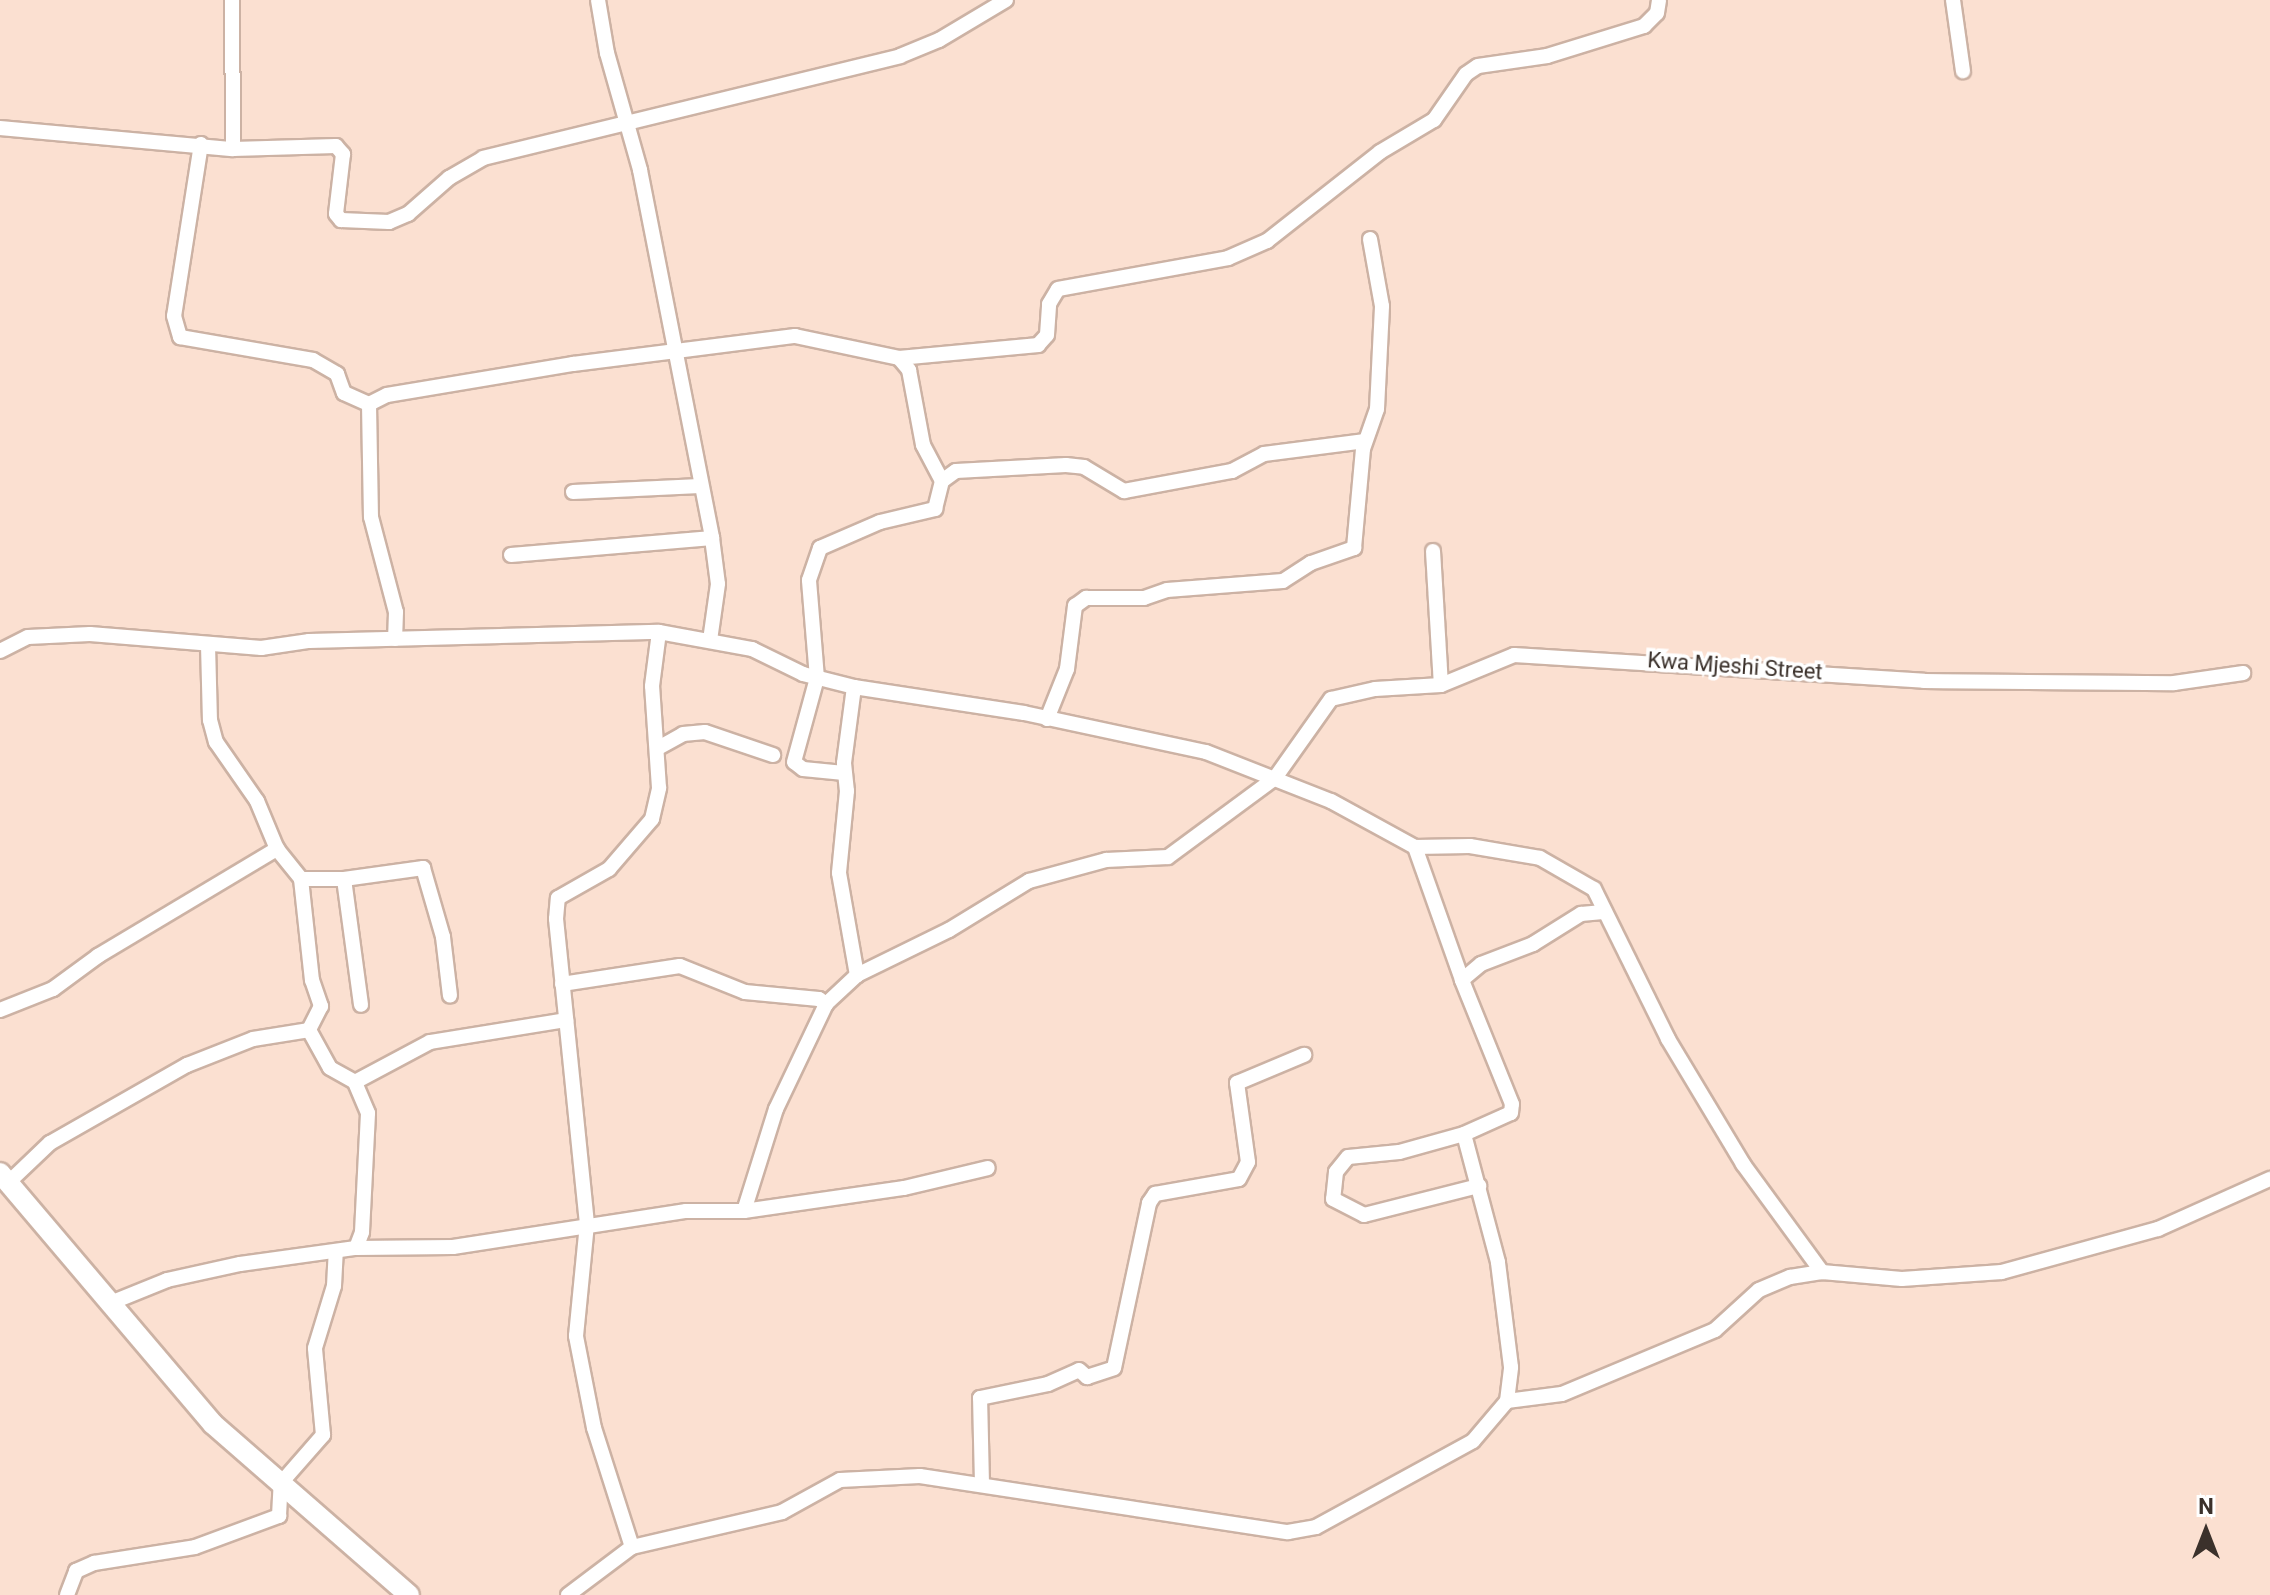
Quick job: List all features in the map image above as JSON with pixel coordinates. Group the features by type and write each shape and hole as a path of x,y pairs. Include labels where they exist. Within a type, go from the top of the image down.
{"main road":[{"path":"4,1178 213,1424 409,1595"}],"street":[{"path":"232,0 233,149"},
{"path":"598,0 625,122 640,170 672,349 712,538 718,584 710,640"},
{"path":"0,128 233,149 336,146 343,154 336,214 341,220 389,222 408,214 483,158 900,56 963,28 1006,0"},
{"path":"369,404 387,395 672,349 795,336 899,358 1038,345 1047,335 1049,304 1058,289 1228,258 1267,241 1380,152 1434,120 1466,74 1478,66 1547,56 1644,26 1657,13 1659,0"},
{"path":"1953,0 1963,71"},
{"path":"201,144 174,316 180,337 313,360 337,374 344,393 369,404"},
{"path":"1047,719 1067,669 1075,606 1086,598 1144,598 1167,590 1283,581 1311,563 1354,548 1365,441 1377,409 1382,306 1370,239"},
{"path":"899,358 909,370 923,445 942,481"},
{"path":"369,404 366,469 371,517 396,612 395,639"},
{"path":"844,773 803,769 794,762 817,678 809,580 814,555 880,522 935,509 942,481 956,471 1066,465 1084,467 1124,491 1232,471 1264,454 1365,441"},
{"path":"573,492 700,486"},
{"path":"511,555 712,538"},
{"path":"1433,551 1441,685"},
{"path":"632,1547 594,1428 576,1336 587,1224 562,984 558,898 609,869 652,819 660,747 652,686 659,632"},
{"path":"0,651 28,637 90,634 261,648 309,641 659,632 752,649 817,678 854,687 1047,719 1206,752 1275,778 1415,847 1470,846 1540,858 1594,889 1668,1039 1735,1152 1822,1272"},
{"path":"208,645 210,720 216,742 257,801 277,849 301,879 312,980 321,1006 309,1030"},
{"name":"Kwa Mjeshi Street","path":"826,1004 857,975 949,930 1029,881 1106,860 1168,857 1275,778 1331,699 1375,689 1441,685 1514,655 1548,654 1924,681 2174,683 2243,673"},
{"path":"854,687 844,773 839,873 857,975"},
{"path":"660,747 683,734 705,732 773,755"},
{"path":"1415,847 1462,980 1512,1104 1511,1113 1464,1134 1399,1152 1348,1157 1336,1172 1333,1199 1364,1215 1479,1186"},
{"path":"0,1010 53,989 98,956 277,849"},
{"path":"301,879 344,879 423,868 443,937 450,996"},
{"path":"344,879 361,1005"},
{"path":"1462,980 1481,964 1533,944 1581,914 1603,912"},
{"path":"562,984 680,966 745,992 819,999 826,1004 776,1109 744,1211"},
{"path":"355,1082 430,1042 566,1020"},
{"path":"309,1030 330,1068 355,1082 368,1113 362,1232 356,1248"},
{"path":"4,1178 50,1143 187,1065 253,1039 309,1030"},
{"path":"982,1484 980,1398 1048,1384 1079,1370 1087,1377 1114,1368 1149,1203 1155,1194 1239,1179 1248,1162 1237,1083 1304,1055"},
{"path":"568,1595 632,1547 782,1512 840,1480 920,1476 1288,1532 1328,1521 1473,1441 1507,1401 1511,1367 1498,1262 1464,1134"},
{"path":"108,1304 167,1280 240,1264 356,1248 453,1247 686,1211 744,1211 904,1188 988,1168"},
{"path":"1507,1401 1562,1394 1715,1330 1759,1290 1822,1272 1902,1279 2002,1272 2158,1229 2270,1179"},
{"path":"279,1516 281,1483 323,1435 315,1348 334,1286 336,1253"},
{"path":"67,1595 76,1571 94,1563 195,1547 279,1516 297,1497"}]}
